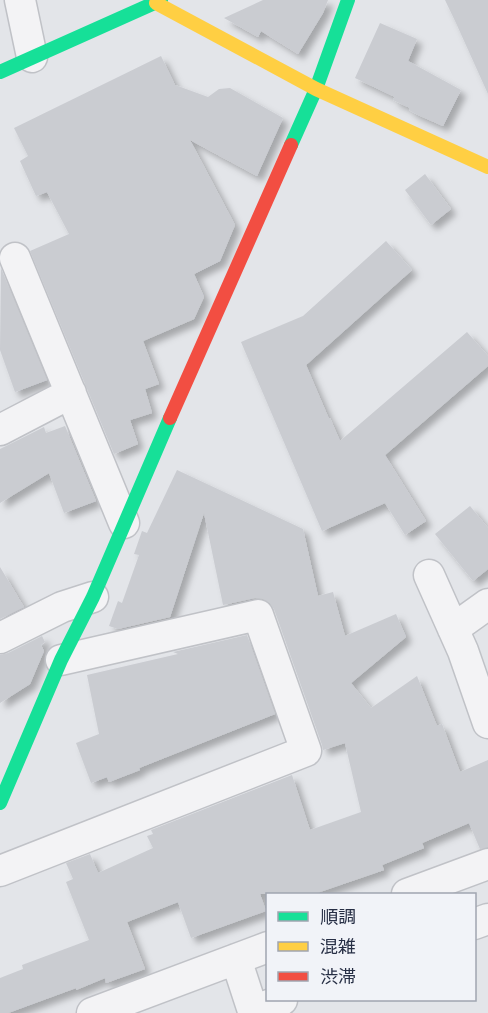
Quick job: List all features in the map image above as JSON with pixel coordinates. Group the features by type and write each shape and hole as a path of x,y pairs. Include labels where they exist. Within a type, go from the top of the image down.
{"street":[{"path":"20,0 32,57"},
{"path":"0,803 61,660 93,597 316,89 348,0"},
{"path":"0,72 158,2 316,89 488,167"},
{"path":"15,258 124,523"},
{"path":"0,430 71,393"},
{"path":"429,574 463,651 488,723"},
{"path":"0,638 62,607 93,597"},
{"path":"453,629 488,604"},
{"path":"0,871 306,751 258,615 61,660"},
{"path":"409,893 488,864"},
{"path":"92,1013 266,947"},
{"path":"236,959 254,1011 277,1001"}],"building":[{"path":"263,0 328,0 323,13 298,54 261,31 258,37 224,18"},
{"path":"445,0 488,0 488,94 456,23"},
{"path":"380,23 417,39 408,61 461,90 443,126 409,110 410,108 393,100 395,97 355,78"},
{"path":"161,56 175,85 208,97 219,89 230,88 283,118 257,176 190,140 235,225 220,261 194,274 204,297 194,319 143,341 159,384 145,389 152,413 130,420 138,444 114,454 30,251 69,234 47,192 36,196 20,161 28,156 14,128"},
{"path":"425,174 451,209 431,225 405,190"},
{"path":"386,241 412,270 306,365 340,441 467,332 488,356 488,366 385,455 426,521 405,535 385,503 322,531 241,342 303,316"},
{"path":"1,268 47,380 15,392 0,350"},
{"path":"65,426 96,501 64,513 49,473 0,503 0,449 44,427 46,433"},
{"path":"177,470 303,529 318,596 333,592 345,636 396,614 406,637 351,683 371,708 417,676 437,726 442,724 460,772 488,760 488,847 480,849 469,823 422,843 424,848 382,865 384,870 317,893 260,894 266,911 191,938 178,902 127,922 145,969 106,983 105,978 8,1013 0,1013 0,978 23,969 22,965 89,940 66,882 73,879 66,863 90,854 98,873 153,848 147,836 153,834 151,830 292,775 310,830 361,812 345,743 323,750 270,603 255,598 223,605 204,513 170,617 118,629 109,626 118,601 122,603 139,555 134,554 142,531 147,533"},
{"path":"470,506 488,528 488,569 473,581 435,534"},
{"path":"0,567 24,607 0,619"},
{"path":"247,635 275,714 109,782 107,777 91,783 76,743 99,734 87,675"},
{"path":"42,636 45,642 41,645 44,651 30,684 0,703 0,655"}],"traffic: fast":[{"path":"0,72 161,0"},
{"path":"291,145 316,89 348,0"},
{"path":"0,803 61,660 93,597 170,418"}],"traffic: slow":[{"path":"156,3 316,89 488,167"}],"traffic: jam":[{"path":"170,418 291,145"}]}
